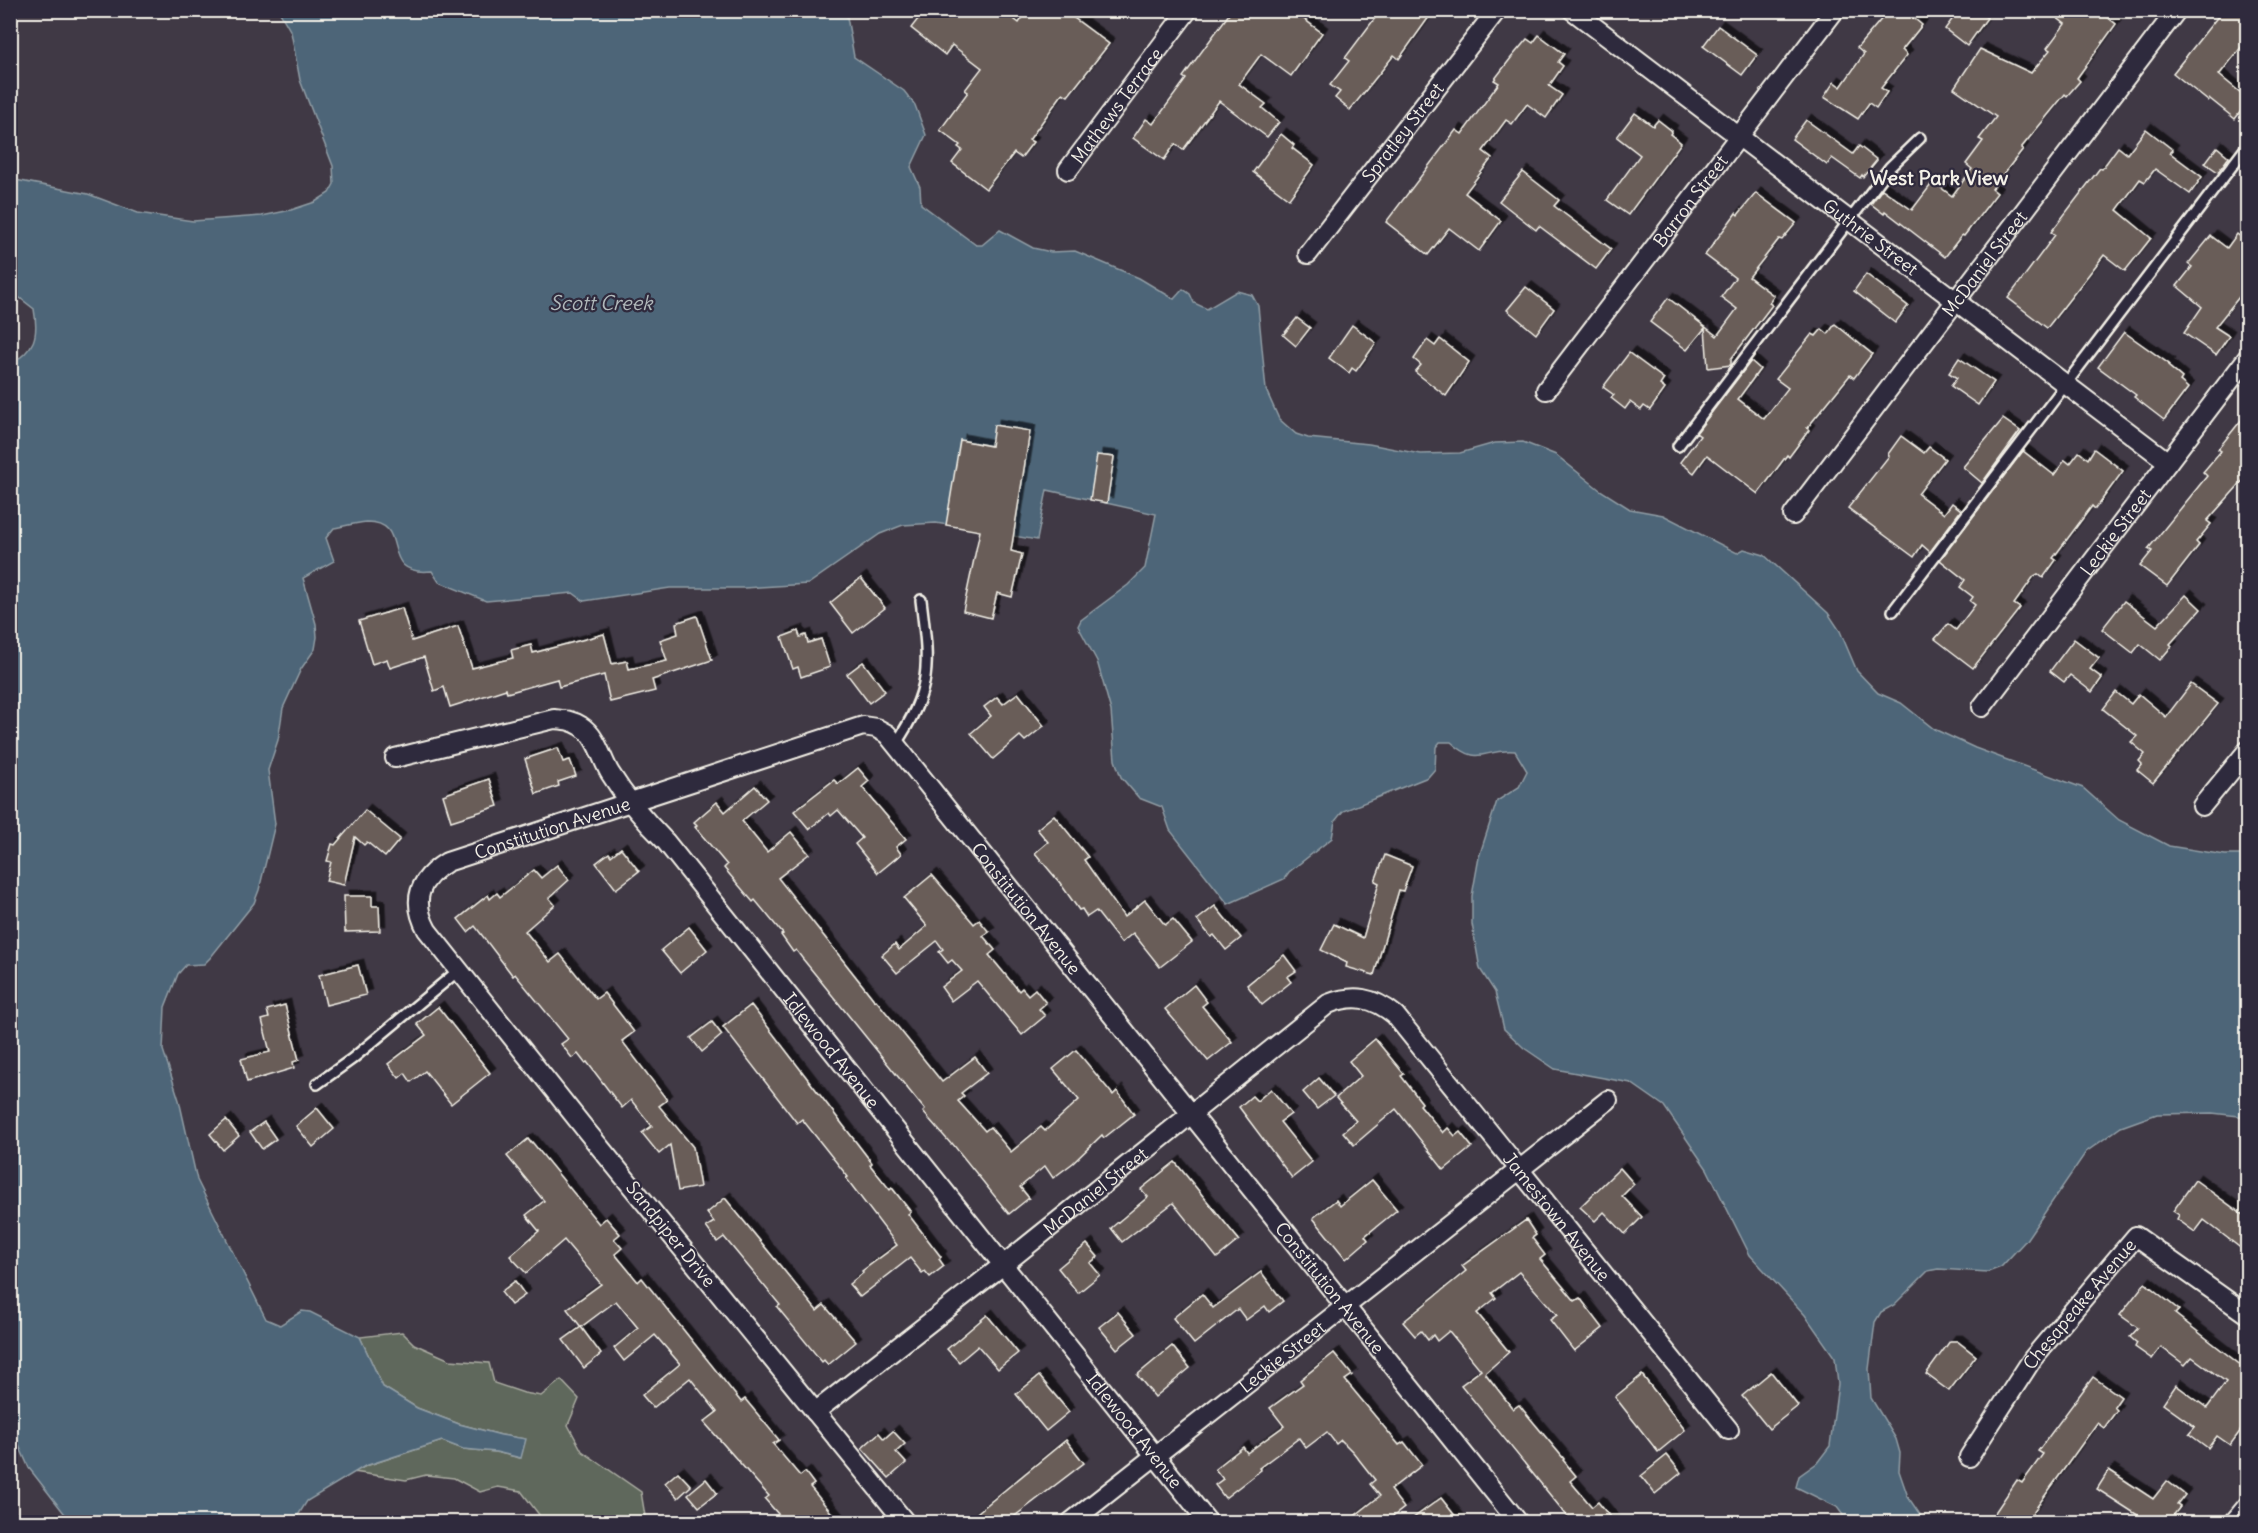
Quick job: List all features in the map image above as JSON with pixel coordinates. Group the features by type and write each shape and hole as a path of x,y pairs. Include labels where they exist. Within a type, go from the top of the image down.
{"street":[{"name":"Mathews Terrace","path":"1068,170 1188,10"},
{"name":"Spratley Street","path":"1308,254 1497,10"},
{"name":"Guthrie Street","path":"1572,10 2168,462"},
{"name":"Barron Street","path":"1546,390 1835,10"},
{"name":"McDaniel Street","path":"1793,515 2177,10"},
{"name":"Leckie Street","path":"1983,707 2247,357"},
{"name":"Idlewood Avenue","path":"395,758 554,719 568,720 582,726 592,736 609,771 630,803 666,842 1208,1522"},
{"name":"Constitution Avenue","path":"438,944 420,917 418,902 425,880 435,869 447,862 863,726 876,728 887,734 1518,1522"},
{"path":"2202,806 2247,750"},
{"name":"Sandpiper Drive","path":"438,944 585,1129 905,1522"},
{"name":"McDaniel Street","path":"815,1412 1003,1265 1328,1004 1343,998 1359,997 1383,1005"},
{"name":"Jamestown Avenue","path":"1383,1005 1395,1015 1520,1169 1630,1310 1729,1430"},
{"name":"Leckie Street","path":"1071,1522 1608,1100"},
{"name":"Chesapeake Avenue","path":"1969,1456 2033,1358 2136,1236 2247,1315"},
{"path":"2235,1522 2247,1505"}],"lane":[{"path":"1678,446 1890,167 1920,138"},
{"path":"1893,611 2247,145"},
{"path":"895,745 911,722 926,681 928,653 921,600"},
{"path":"317,1084 352,1059 459,970"}],"shaded area":[{"path":"402,1332 414,1344 450,1360 489,1363 494,1383 524,1393 541,1396 561,1380 579,1399 568,1425 582,1451 641,1492 646,1522 549,1522 540,1516 521,1491 498,1487 480,1492 454,1478 426,1475 406,1480 354,1472 442,1441 463,1449 496,1452 520,1458 525,1439 459,1424 417,1408 383,1387 360,1337"}],"water":[{"name":"Scott Creek","path":"279,11 846,11 854,57 904,91 915,105 926,135 911,167 920,187 921,204 976,245 982,245 1000,230 1033,248 1051,252 1075,251 1139,278 1174,299 1183,289 1190,294 1194,303 1207,309 1237,291 1252,295 1258,306 1266,390 1279,419 1296,434 1308,438 1369,444 1420,454 1460,453 1495,443 1523,442 1556,455 1600,490 1630,509 1663,515 1737,553 1744,549 1764,555 1828,613 1840,631 1857,671 1878,693 1901,703 1934,729 1975,748 2083,788 2119,820 2169,846 2225,855 2247,855 2247,1117 2212,1113 2157,1114 2121,1127 2086,1152 2026,1240 2001,1267 1988,1272 1938,1269 1928,1271 1894,1305 1881,1312 1875,1322 1869,1369 1871,1398 1896,1439 1900,1453 1899,1471 1908,1497 1925,1522 1848,1522 1837,1507 1796,1487 1799,1476 1817,1463 1830,1446 1838,1384 1835,1358 1805,1315 1750,1255 1707,1169 1664,1106 1631,1083 1555,1069 1524,1048 1504,1029 1495,992 1480,969 1472,924 1472,896 1479,857 1497,801 1519,787 1527,771 1515,751 1475,755 1461,750 1451,742 1440,742 1436,747 1435,769 1428,777 1343,811 1335,821 1332,838 1289,872 1284,879 1228,904 1170,830 1162,807 1139,798 1121,777 1115,760 1111,711 1097,661 1078,626 1081,620 1128,585 1145,568 1156,514 1047,490 1037,540 936,523 903,525 880,534 808,584 744,588 670,588 584,601 573,593 486,601 439,582 432,571 415,571 404,566 389,530 381,524 367,522 354,524 334,528 326,538 334,561 303,578 316,624 317,637 315,649 301,669 283,708 278,740 268,770 275,824 259,890 254,903 210,958 204,964 186,965 178,974 165,1007 163,1050 179,1100 197,1180 266,1319 280,1325 302,1311 310,1312 360,1337 383,1387 417,1408 459,1424 526,1439 521,1458 496,1452 463,1449 442,1441 365,1466 307,1501 294,1522 71,1522 29,1468 10,1425 10,365 30,348 36,327 34,309 11,291 10,179 88,194 138,213 193,221 262,216 315,202 329,193 334,184 333,166 300,80 291,32"}],"building":[{"path":"925,10 1002,10 1019,23 1028,10 1063,10 1109,44 1068,96 1063,93 1029,140 1033,142 1021,158 1014,153 986,189 952,163 962,150 958,147 960,145 940,130 968,92 965,90 982,68 952,45 945,55 911,28"},
{"path":"1232,10 1292,10 1322,33 1291,76 1261,54 1239,84 1266,104 1262,108 1279,122 1267,137 1219,101 1183,150 1175,144 1164,160 1133,138 1146,119 1153,124 1186,79 1183,77"},
{"path":"1381,10 1434,10 1399,59 1394,55 1350,110 1335,98 1340,92 1330,85 1349,61 1345,58"},
{"path":"1889,10 1904,10 1922,25 1902,50 1907,55 1881,88 1887,92 1876,108 1869,103 1858,119 1824,97 1834,82 1841,87 1864,54 1857,48"},
{"path":"1959,10 1977,10 1987,18 1967,46 1945,29"},
{"path":"2047,10 2098,10 2116,24 2077,78 2080,81 2067,96 2065,94 2021,148 2023,149 1992,189 1997,193 1945,257 1885,211 1884,214 1871,204 1882,189 1912,210 1933,182 1952,196 1972,169 1966,164 1983,141 1979,139 1996,117 1954,88 1980,49 2031,73 2050,50 2047,48 2065,24"},
{"path":"2223,10 2247,10 2247,40 2219,75 2247,98 2247,103 2235,119 2173,73"},
{"path":"1718,26 1757,55 1742,75 1703,46"},
{"path":"1539,35 1564,54 1558,62 1563,66 1549,86 1562,95 1546,118 1527,104 1512,124 1506,120 1483,151 1492,158 1465,193 1501,221 1479,251 1449,228 1428,255 1386,222 1456,130 1462,134 1499,83 1494,80 1511,58 1527,39 1533,43"},
{"path":"1635,113 1653,126 1658,120 1672,131 1670,134 1681,143 1628,215 1607,200 1640,155 1617,137"},
{"path":"1806,120 1853,154 1859,146 1877,160 1860,178 1832,158 1827,165 1792,139"},
{"path":"2146,129 2173,150 2170,153 2202,177 2190,194 2155,169 2145,182 2140,179 2117,210 2151,238 2125,271 2104,255 2047,328 2008,298 2055,235 2051,232 2100,168 2102,169 2118,147 2127,154"},
{"path":"1281,134 1294,145 1292,148 1314,165 1289,199 1253,172"},
{"path":"2217,147 2229,157 2218,172 2205,163"},
{"path":"1523,172 1559,200 1554,206 1611,249 1596,269 1539,226 1536,230 1499,201"},
{"path":"1756,193 1796,223 1782,240 1779,239 1749,277 1774,296 1769,303 1772,305 1731,359 1731,365 1708,368 1705,328 1687,350 1650,322 1668,298 1717,336 1737,309 1721,297 1735,278 1705,255 1736,213 1738,215"},
{"path":"2237,234 2247,242 2247,287 2215,327 2229,336 2216,355 2184,333 2202,307 2177,286 2192,267 2188,264 2211,236 2227,248"},
{"path":"1866,274 1908,306 1895,323 1854,291"},
{"path":"1526,287 1554,309 1536,334 1507,310"},
{"path":"1297,318 1310,328 1296,346 1283,335"},
{"path":"1835,324 1872,354 1854,378 1850,375 1807,428 1809,430 1789,457 1787,455 1758,494 1707,455 1694,473 1680,462 1700,436 1696,433 1751,361 1760,369 1738,399 1764,419 1788,388 1776,379 1812,334 1816,336 1822,329 1828,334"},
{"path":"1352,325 1376,343 1356,371 1352,368 1349,373 1329,358"},
{"path":"2124,332 2169,364 2168,366 2182,378 2180,381 2188,388 2164,420 2134,397 2136,395 2098,367"},
{"path":"1440,339 1469,362 1446,396 1415,372 1421,365 1414,359 1427,340 1435,346"},
{"path":"1629,353 1664,379 1660,385 1665,389 1650,410 1644,406 1641,410 1630,402 1625,409 1611,398 1614,395 1603,387"},
{"path":"1959,358 1994,382 1978,405 1951,386 1957,378 1949,373"},
{"path":"2247,413 2247,476 2207,521 2211,524 2196,542 2199,545 2167,586 2140,566 2152,551 2148,549 2207,476 2203,472 2221,451 2218,449"},
{"path":"2003,419 2020,431 1982,483 1963,467"},
{"path":"994,425 1030,431 1011,551 1022,554 1012,597 997,593 991,618 963,611 980,531 946,525 960,440 991,446"},
{"path":"1901,436 1924,453 1929,447 1945,459 1918,494 1944,514 1952,503 1961,510 1930,552 1922,545 1914,557 1848,508 1889,456 1888,454"},
{"path":"2094,449 2123,471 2095,509 2092,506 2053,558 2056,560 2043,578 2038,574 2034,576 2014,604 2020,608 1973,668 1935,639 1948,624 1956,630 1975,605 1970,601 1973,597 1960,587 1965,580 1940,560 2023,451 2054,475 2065,460 2070,464 2079,452 2088,459"},
{"path":"1097,455 1114,457 1107,503 1090,500"},
{"path":"861,578 885,608 853,633 830,603"},
{"path":"2186,595 2201,609 2170,644 2172,646 2160,660 2140,644 2133,653 2102,629 2124,601 2157,626"},
{"path":"402,608 412,641 458,626 472,668 513,658 511,650 531,645 533,653 604,634 612,664 627,661 629,669 667,661 660,640 678,634 676,623 697,616 712,660 652,680 655,691 610,702 604,675 559,687 557,679 507,693 506,689 450,707 444,687 434,691 424,657 390,668 387,659 372,664 359,621"},
{"path":"798,631 800,637 806,635 808,643 821,639 830,667 801,677 798,667 793,669 782,637"},
{"path":"2074,639 2099,658 2090,669 2102,678 2092,692 2070,675 2064,682 2050,671"},
{"path":"863,662 885,691 869,703 847,674"},
{"path":"2191,684 2218,704 2153,783 2137,770 2142,764 2139,761 2145,754 2131,742 2137,736 2103,709 2116,692 2131,704 2139,694 2166,717"},
{"path":"1018,693 1044,726 1025,741 1020,736 993,759 971,733 991,716 984,707 997,697 1003,704"},
{"path":"558,748 563,762 570,760 576,776 558,782 559,786 536,794 525,759"},
{"path":"858,768 869,781 862,787 906,839 896,847 901,854 878,873 855,844 862,838 838,810 831,816 829,813 809,829 794,811 834,780 838,784"},
{"path":"489,779 498,806 451,821 443,795"},
{"path":"755,786 767,800 742,821 767,852 791,832 809,854 778,878 875,1001 942,1082 975,1057 987,1073 961,1093 964,1096 958,1101 985,1131 990,1127 1011,1152 1041,1127 1045,1131 1079,1100 1053,1069 1076,1050 1113,1095 1117,1091 1134,1114 1104,1138 1102,1135 1073,1163 1053,1178 1045,1166 1020,1187 1029,1198 1009,1214 952,1143 923,1112 925,1110 796,950 793,952 781,935 783,934 755,900 753,902 724,868 727,865 695,827 697,825 694,822 717,802 725,812"},
{"path":"365,810 400,839 385,857 367,842 364,845 355,837 344,885 326,881 331,862 327,861 332,844 335,845"},
{"path":"1054,815 1088,857 1084,860 1124,917 1145,900 1165,925 1173,919 1192,942 1160,967 1133,933 1121,943 1096,911 1087,917 1082,909 1079,910 1035,853 1048,842 1037,829"},
{"path":"621,848 639,871 616,889 596,863 609,853 611,856"},
{"path":"1385,855 1412,866 1403,891 1399,890 1374,975 1346,967 1347,963 1321,950 1334,924 1363,938 1379,883 1375,881"},
{"path":"557,865 569,880 549,898 555,905 525,931 550,962 560,954 596,999 604,993 634,1032 622,1041 667,1100 659,1106 693,1147 700,1187 678,1191 670,1145 659,1154 642,1133 652,1126 631,1100 622,1108 587,1062 585,1063 578,1054 572,1058 561,1044 568,1039 515,974 513,976 475,926 468,932 458,919 488,895 490,899 497,893 500,897 534,870 541,878"},
{"path":"932,875 974,924 979,920 989,932 983,936 995,950 989,955 1019,991 1022,988 1028,995 1035,989 1046,1003 1039,1009 1045,1016 1022,1035 977,981 951,1001 941,987 962,971 952,960 948,963 939,952 943,949 937,941 897,973 882,955 895,944 899,950 927,926 904,898"},
{"path":"344,896 372,896 372,906 379,906 380,931 345,932"},
{"path":"1215,906 1241,938 1226,950 1197,920"},
{"path":"689,927 707,950 680,973 661,950"},
{"path":"1284,955 1296,971 1287,977 1291,982 1262,1005 1247,985"},
{"path":"358,965 366,995 326,1005 319,975"},
{"path":"1194,985 1207,1002 1202,1006 1232,1042 1208,1061 1165,1009"},
{"path":"285,1005 299,1060 293,1062 294,1068 247,1082 241,1059 270,1052 262,1020 269,1018 267,1010"},
{"path":"751,1005 872,1163 870,1165 911,1212 908,1214 941,1257 939,1259 944,1266 930,1277 925,1271 922,1273 910,1258 860,1297 849,1284 863,1273 862,1271 897,1245 846,1178 848,1177 802,1119 797,1123 723,1027"},
{"path":"438,1007 490,1073 451,1104 425,1071 411,1082 405,1073 399,1078 388,1064 426,1035 417,1024"},
{"path":"712,1022 722,1035 702,1052 691,1038"},
{"path":"1375,1039 1404,1074 1401,1076 1422,1103 1420,1105 1443,1133 1448,1128 1455,1136 1460,1132 1472,1147 1444,1170 1396,1109 1354,1145 1343,1132 1356,1121 1336,1098 1361,1076 1349,1061"},
{"path":"1319,1078 1334,1096 1317,1109 1303,1092"},
{"path":"1271,1089 1291,1114 1280,1122 1312,1162 1292,1178 1239,1107 1252,1096 1257,1101"},
{"path":"317,1108 334,1129 313,1147 296,1126"},
{"path":"226,1120 239,1136 223,1150 210,1134"},
{"path":"264,1122 276,1139 262,1149 250,1132"},
{"path":"528,1139 599,1224 606,1218 620,1234 614,1239 622,1248 615,1254 638,1282 642,1278 741,1402 745,1399 779,1440 773,1444 800,1476 805,1472 814,1484 810,1487 839,1522 785,1522 765,1499 769,1496 704,1422 717,1412 690,1378 653,1408 642,1395 680,1364 655,1335 624,1361 614,1348 638,1328 616,1301 581,1327 567,1309 601,1284 564,1240 526,1273 510,1256 539,1231 526,1215 544,1201 507,1156"},
{"path":"1175,1162 1239,1240 1217,1258 1173,1203 1122,1242 1111,1228 1148,1197 1141,1189"},
{"path":"1620,1168 1634,1184 1622,1196 1642,1217 1625,1234 1604,1212 1595,1221 1580,1207"},
{"path":"1372,1180 1397,1210 1365,1236 1368,1240 1346,1259 1313,1218 1336,1200 1340,1206"},
{"path":"2195,1180 2247,1218 2247,1253 2204,1220 2195,1232 2177,1219 2179,1215 2173,1211"},
{"path":"725,1198 817,1311 824,1305 856,1342 828,1365 824,1360 822,1362 777,1307 780,1305 724,1237 717,1242 706,1227 714,1222 707,1213"},
{"path":"1526,1220 1536,1235 1532,1238 1545,1255 1540,1259 1575,1301 1580,1298 1603,1328 1574,1351 1550,1320 1557,1315 1519,1272 1492,1293 1496,1298 1477,1313 1509,1352 1485,1373 1513,1409 1519,1405 1564,1459 1576,1476 1570,1481 1592,1507 1598,1502 1614,1522 1572,1522 1461,1385 1481,1370 1449,1331 1437,1341 1433,1335 1428,1340 1421,1331 1415,1336 1403,1322 1466,1271 1462,1266"},
{"path":"1087,1244 1098,1257 1090,1263 1100,1275 1078,1293 1058,1268"},
{"path":"1261,1272 1283,1301 1269,1312 1265,1306 1246,1320 1238,1309 1194,1344 1173,1318 1202,1294 1213,1308"},
{"path":"515,1281 525,1295 511,1305 501,1292"},
{"path":"2145,1283 2179,1310 2175,1314 2247,1370 2247,1422 2230,1445 2217,1436 2208,1448 2189,1434 2195,1427 2163,1404 2176,1385 2207,1408 2226,1382 2192,1357 2185,1365 2161,1347 2152,1359 2135,1347 2137,1343 2130,1337 2138,1328 2120,1315"},
{"path":"1118,1312 1136,1334 1117,1349 1099,1327"},
{"path":"987,1315 1018,1353 998,1369 978,1346 959,1362 947,1349"},
{"path":"581,1327 601,1354 584,1368 563,1340"},
{"path":"1950,1341 1957,1341 1976,1356 1949,1391 1926,1374"},
{"path":"1172,1346 1190,1368 1155,1397 1137,1375"},
{"path":"1334,1353 1352,1375 1345,1380 1399,1445 1404,1442 1422,1465 1390,1490 1404,1508 1386,1522 1347,1522 1380,1496 1370,1484 1375,1480 1353,1452 1341,1440 1336,1444 1327,1432 1306,1448 1299,1438 1259,1468 1261,1470 1225,1498 1215,1485 1223,1479 1215,1469 1243,1447 1247,1453 1284,1426 1270,1408 1303,1384 1300,1380"},
{"path":"1771,1372 1798,1406 1769,1429 1742,1396"},
{"path":"1642,1375 1685,1430 1658,1452 1615,1397"},
{"path":"1039,1376 1069,1412 1046,1431 1016,1394"},
{"path":"2093,1377 2121,1397 2114,1407 2117,1410 2104,1428 2097,1423 2026,1522 2008,1522 1994,1514 2017,1480 2022,1483 2043,1454 2038,1451"},
{"path":"893,1431 905,1444 896,1452 906,1463 889,1478 862,1448 879,1433 884,1439"},
{"path":"1066,1440 1084,1463 1007,1522 966,1522"},
{"path":"1667,1455 1681,1473 1655,1494 1641,1476"},
{"path":"2109,1470 2153,1499 2167,1481 2185,1495 2177,1505 2180,1507 2168,1522 2133,1522 2139,1516 2097,1489"},
{"path":"678,1472 691,1486 678,1498 665,1483"},
{"path":"706,1479 717,1493 699,1507 688,1494"},
{"path":"1441,1498 1460,1522 1408,1522"}],"district":[{"name":"West Park View","path":"1939,177"}]}
